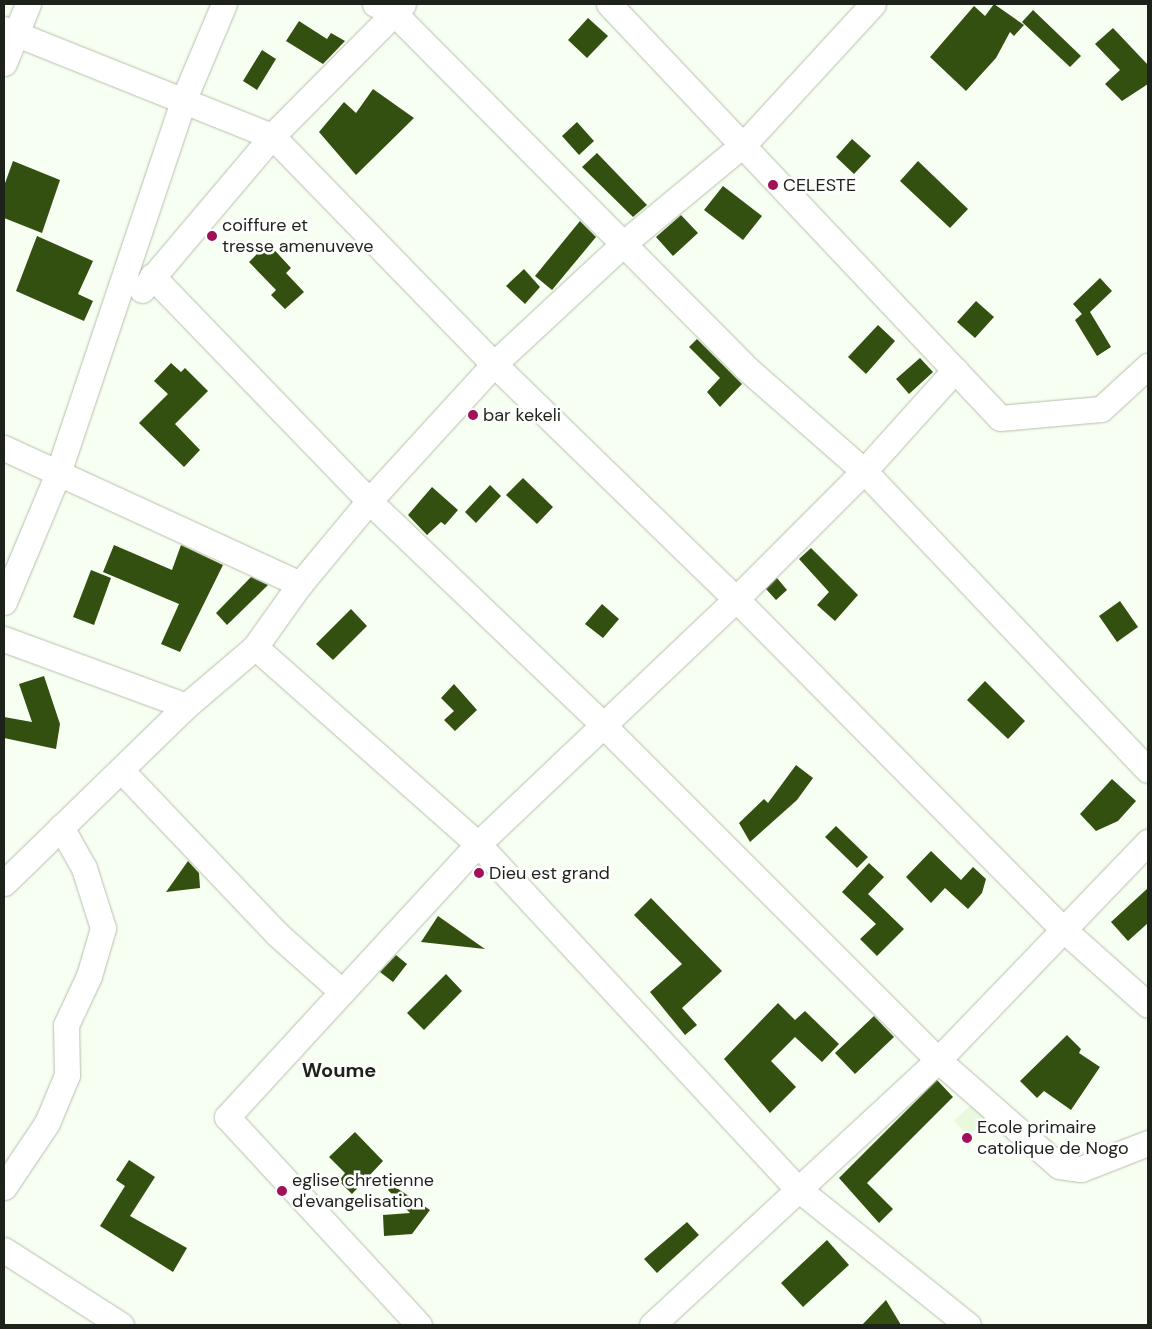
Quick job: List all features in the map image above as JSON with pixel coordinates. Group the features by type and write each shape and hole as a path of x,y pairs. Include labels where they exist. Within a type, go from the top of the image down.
{"street":[{"path":"4,62 10,31 28,4"},
{"path":"4,602 58,476 109,332 183,101 224,4"},
{"path":"609,4 745,143 1000,418 1101,409 1148,366"},
{"path":"7,872 62,827 186,706 255,647 300,584 369,501 494,364 624,243 745,143 873,4"},
{"path":"109,332 152,276 272,136 390,7 745,367 864,471 1148,770"},
{"path":"10,31 272,136 494,364 736,599 1065,931 1148,1005"},
{"path":"152,276 369,501 602,724 938,1060 1059,1166 1081,1169 1148,1143"},
{"path":"419,1325 227,1117 478,844 602,724 736,599 864,471 954,370"},
{"path":"4,448 58,476 300,584"},
{"path":"4,639 186,706"},
{"path":"255,647 478,844 797,1188 968,1325"},
{"path":"121,770 277,934 342,992"},
{"path":"4,1187 47,1123 67,1076 66,1025 89,976 103,928 84,868 62,827"},
{"path":"664,1321 797,1188 938,1060 1065,931 1148,842"},
{"path":"4,1250 121,1325"}],"shaded area":[{"path":"973,1103 987,1118 968,1136 954,1121"}],"building":[{"path":"994,4 1024,25 1014,36 1010,32 996,58 966,91 930,57 974,6 985,16"},
{"path":"1033,10 1081,56 1070,67 1022,22"},
{"path":"588,18 608,36 587,58 568,40"},
{"path":"299,21 327,39 331,33 345,41 323,64 286,41"},
{"path":"1113,28 1148,65 1148,84 1122,101 1105,84 1120,70 1095,44"},
{"path":"262,50 276,59 257,90 243,81"},
{"path":"373,89 414,118 356,175 319,132 344,102 356,113"},
{"path":"577,122 594,141 579,155 562,136"},
{"path":"852,139 871,156 854,174 836,157"},
{"path":"597,153 647,205 633,217 582,167"},
{"path":"13,161 60,180 42,233 4,218 4,186"},
{"path":"918,161 968,209 950,228 900,181"},
{"path":"723,186 762,216 743,240 704,210"},
{"path":"681,215 698,233 673,256 656,237"},
{"path":"580,221 596,237 552,290 535,276"},
{"path":"37,236 93,261 78,294 93,301 84,321 16,291"},
{"path":"268,243 291,268 286,273 304,292 285,309 271,295 276,290 249,262"},
{"path":"524,269 540,287 525,304 506,286"},
{"path":"1100,278 1112,291 1090,312 1111,347 1097,356 1075,320 1082,314 1073,304"},
{"path":"976,301 994,317 975,338 957,322"},
{"path":"878,325 895,341 866,374 848,357"},
{"path":"697,339 742,384 720,407 707,392 720,378 689,347"},
{"path":"920,358 933,372 909,394 896,379"},
{"path":"171,363 181,372 185,368 208,391 175,424 200,450 184,467 139,423 168,394 154,381"},
{"path":"523,478 553,507 537,524 506,495"},
{"path":"490,485 501,496 476,523 465,512"},
{"path":"432,487 458,510 445,525 441,522 427,535 408,515"},
{"path":"114,545 172,570 181,545 223,565 180,652 161,644 179,604 103,572"},
{"path":"811,548 858,595 835,621 817,605 829,592 799,559"},
{"path":"91,570 111,578 94,625 73,617"},
{"path":"251,577 268,585 227,625 216,613"},
{"path":"777,578 787,590 776,600 766,589"},
{"path":"1120,601 1138,627 1117,642 1099,616"},
{"path":"602,604 619,619 603,638 585,624"},
{"path":"351,609 367,626 333,660 316,644"},
{"path":"44,676 60,724 56,749 4,738 4,717 32,722 19,684"},
{"path":"985,681 1025,721 1008,739 967,700"},
{"path":"454,684 477,710 455,731 444,720 454,711 441,698"},
{"path":"796,765 813,778 797,800 750,842 739,823 764,799 768,803"},
{"path":"1112,779 1136,801 1118,821 1096,831 1080,814"},
{"path":"836,826 868,857 857,868 825,837"},
{"path":"931,851 961,880 973,867 986,879 982,893 968,909 945,888 931,903 906,877"},
{"path":"188,861 199,873 200,888 166,892"},
{"path":"869,863 884,877 868,894 904,929 877,956 860,939 876,924 842,892"},
{"path":"1148,888 1148,923 1128,941 1111,922"},
{"path":"651,898 722,971 682,1008 697,1025 685,1035 650,992 682,964 634,915"},
{"path":"438,916 485,949 421,942"},
{"path":"396,955 407,964 393,982 380,972"},
{"path":"446,974 462,991 424,1030 407,1013"},
{"path":"778,1003 795,1020 805,1011 839,1044 822,1062 795,1037 771,1061 796,1087 770,1113 724,1059"},
{"path":"874,1016 894,1037 855,1074 835,1053"},
{"path":"1067,1035 1081,1049 1079,1053 1100,1067 1071,1110 1044,1091 1037,1098 1020,1081"},
{"path":"937,1080 953,1097 867,1183 893,1209 879,1223 839,1178"},
{"path":"355,1132 383,1161 352,1194 339,1181 345,1173 329,1157"},
{"path":"129,1160 155,1177 130,1216 187,1248 173,1272 100,1226 125,1186 116,1180"},
{"path":"392,1185 430,1210 412,1234 384,1236 383,1215 410,1213 388,1190"},
{"path":"687,1222 699,1235 657,1273 644,1259"},
{"path":"827,1240 849,1265 803,1307 781,1283"},
{"path":"886,1300 901,1325 862,1325"}],"place":[{"name":"CELESTE","path":"773,185"},
{"name":"coiffure et tresse amenuveve","path":"212,236"},
{"name":"bar kekeli","path":"473,415"},
{"name":"Dieu est grand","path":"479,873"},
{"name":"Ecole primaire catolique de Nogo","path":"967,1138"},
{"name":"eglise chretienne d'evangelisation","path":"282,1191"}],"district":[{"name":"Woume","path":"339,1070"}]}
